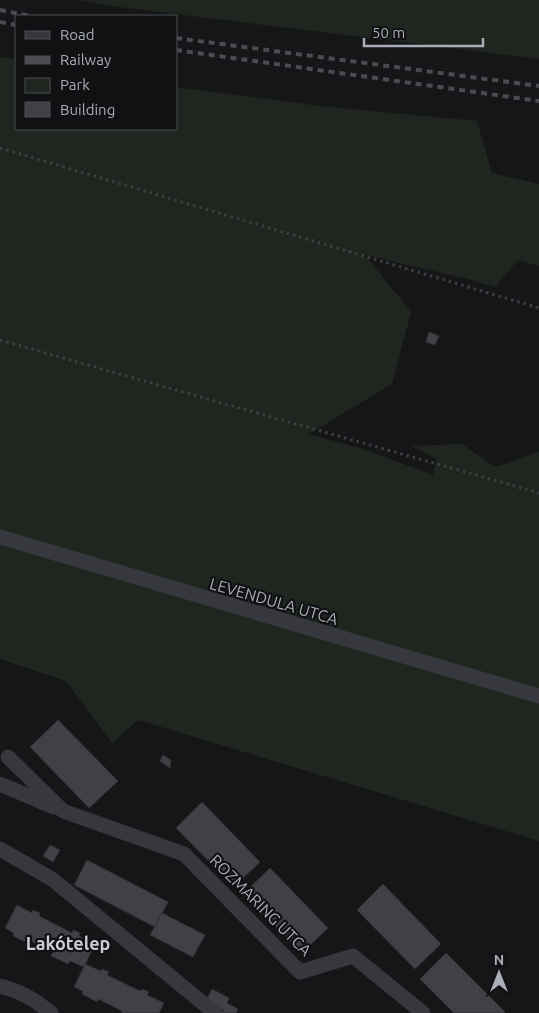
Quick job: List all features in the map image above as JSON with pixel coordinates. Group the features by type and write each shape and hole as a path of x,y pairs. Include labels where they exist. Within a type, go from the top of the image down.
{"street":[{"name":"LEVENDULA UTCA","path":"0,537 539,696"},
{"name":"ROZMARING UTCA","path":"8,757 63,811"},
{"name":"ROZMARING UTCA","path":"0,784 63,811 184,854 300,972 354,956 423,1013"},
{"path":"0,849 52,879 215,1013"},
{"path":"0,986 14,989 34,999 51,1013"}],"path":[{"path":"0,148 539,308"},
{"path":"0,340 539,493"}],"green space":[{"path":"77,0 539,0 539,59 119,7"},
{"path":"0,57 15,60 15,130 178,130 178,87 320,106 477,121 492,173 539,184 539,266 518,260 495,287 365,255 411,312 392,384 309,434 363,449 433,475 436,458 411,446 462,444 495,467 539,452 539,841 138,720 112,743 66,681 0,659"}],"building":[{"path":"429,332 439,336 435,345 426,342"},
{"path":"58,720 118,781 89,808 30,747"},
{"path":"163,755 171,760 170,768 160,761"},
{"path":"202,802 260,862 234,887 176,828"},
{"path":"50,845 60,850 53,862 43,856"},
{"path":"87,860 168,902 155,927 74,885"},
{"path":"270,868 328,928 302,953 243,894"},
{"path":"383,884 441,944 415,969 357,910"},
{"path":"17,905 32,913 33,910 40,913 39,916 72,933 73,930 80,933 79,936 95,944 84,967 70,961 68,964 51,956 53,952 29,940 28,943 13,936 14,933 5,928"},
{"path":"162,913 205,935 193,957 150,935"},
{"path":"446,953 504,1013 454,1013 420,979"},
{"path":"85,964 101,971 102,969 109,972 107,975 140,991 142,989 149,992 147,995 164,1003 159,1013 121,1013 122,1011 98,999 97,1002 82,994 83,991 74,987"},
{"path":"212,989 229,998 227,1003 238,1009 236,1013 222,1013 224,1010 206,1001"}],"railway":[{"path":"0,10 25,15"},
{"path":"0,22 15,25"},
{"path":"178,38 539,86"},
{"path":"178,50 539,101"}],"district":[{"name":"Lakótelep","path":"68,943"}]}
